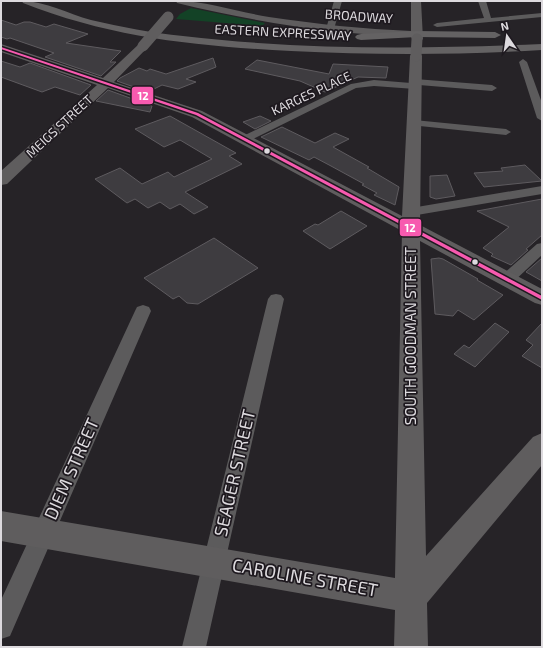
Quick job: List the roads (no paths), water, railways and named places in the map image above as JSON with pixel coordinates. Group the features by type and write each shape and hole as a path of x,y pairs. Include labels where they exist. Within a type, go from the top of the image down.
{"highway":[{"name":"EASTERN EXPRESSWAY","path":"27,1 72,18 156,35 260,46 403,51 542,47"},
{"name":"EASTERN EXPRESSWAY","path":"54,1 93,14 132,23 177,31 227,37 288,41 420,44 542,40"},
{"path":"93,14 129,20"},
{"path":"72,18 128,34 215,50 314,56 416,57 542,54"},
{"path":"152,23 176,26"},
{"path":"301,36 348,37 503,35"}],"street":[{"name":"BROADWAY","path":"181,1 223,12 267,21 330,29 417,36"},
{"name":"MEIGS STREET","path":"1,180 106,84 143,46 181,1"},
{"path":"330,29 338,1"},
{"name":"SOUTH GOODMAN STREET","path":"411,647 410,326 411,220 417,36 416,1"},
{"path":"482,1 488,20"},
{"path":"436,25 538,15 536,7"},
{"path":"1,48 197,114 411,220 507,279 542,298"},
{"path":"523,62 542,118"},
{"name":"KARGES PLACE","path":"245,139 354,86 374,83 492,88"},
{"path":"414,123 506,132"},
{"path":"411,220 542,190"},
{"path":"507,279 542,247"},
{"name":"SEAGER STREET","path":"194,647 276,300"},
{"name":"DIEM STREET","path":"1,628 143,310"},
{"path":"411,597 542,445"},
{"name":"CAROLINE STREET","path":"1,526 411,597"}]}
